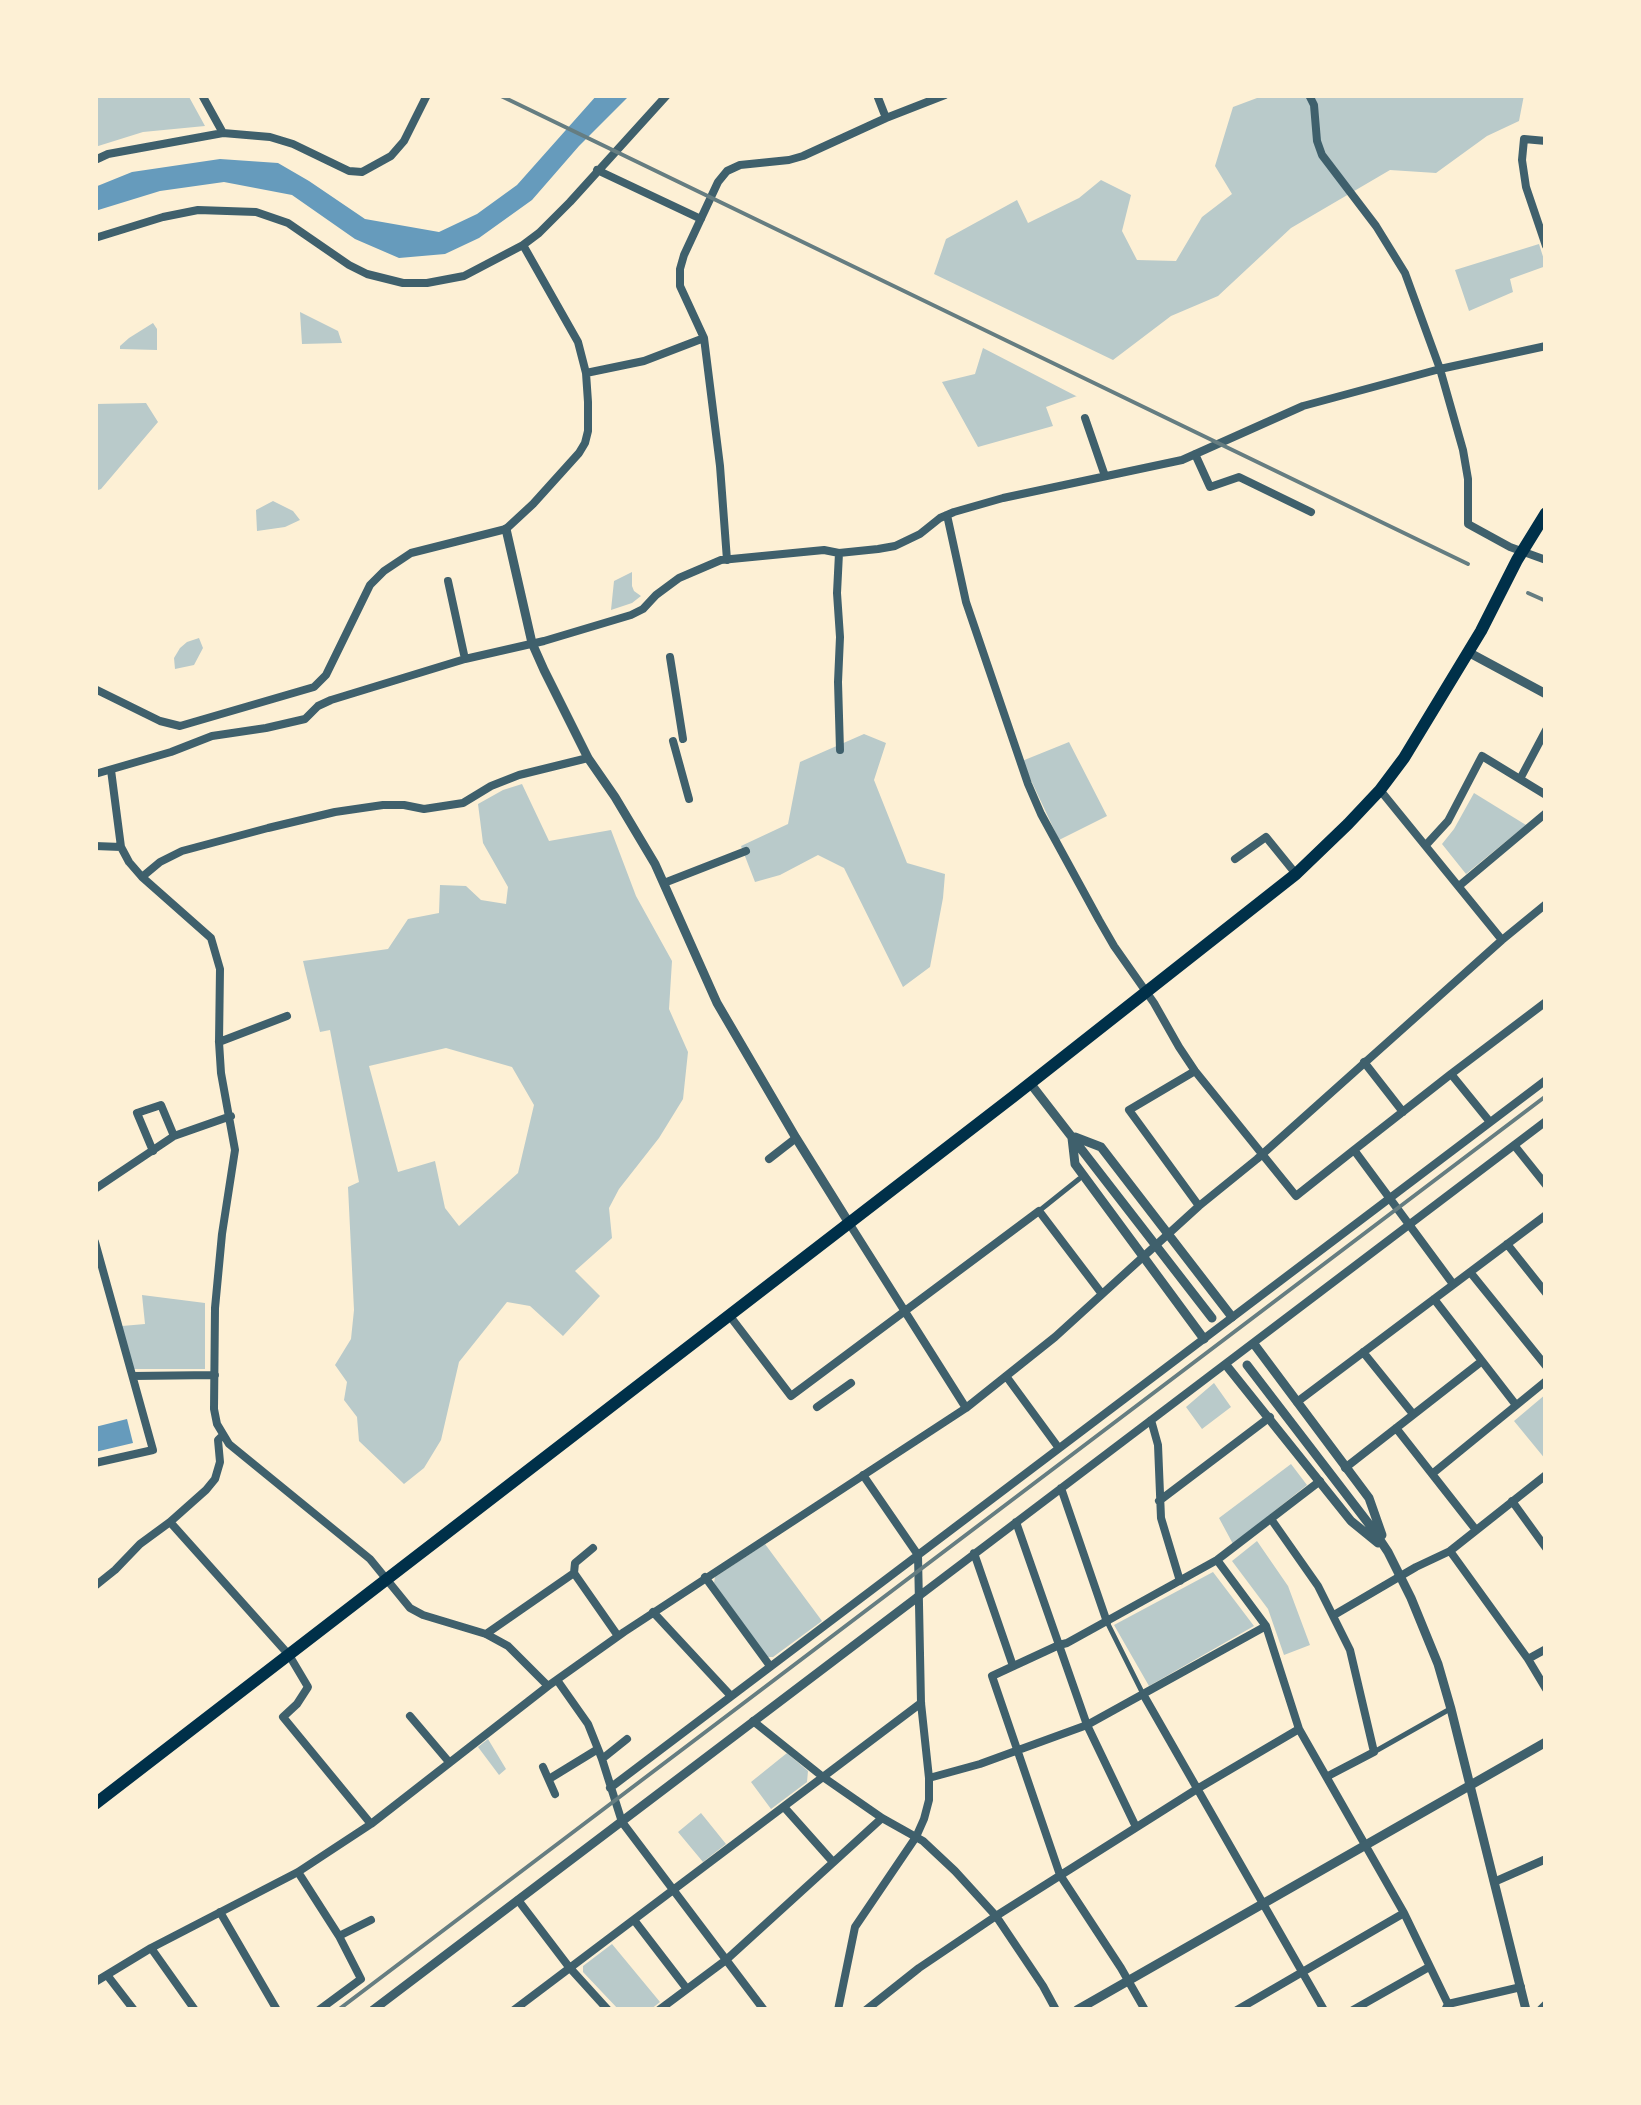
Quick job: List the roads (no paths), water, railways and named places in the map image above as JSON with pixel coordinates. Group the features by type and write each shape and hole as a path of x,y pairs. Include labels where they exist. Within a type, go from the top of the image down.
{"highway":[{"path":"95,1804 1296,874 1380,790 1404,758 1546,513"}],"street":[{"path":"202,95 223,133"},
{"path":"95,160 108,154 223,133 270,137 350,171 362,172 390,156 404,142 427,95"},
{"path":"95,238 198,210 256,212 288,223 368,274 403,283 464,276 522,245 560,212 667,95"},
{"path":"877,95 886,118"},
{"path":"727,560 704,338 680,286 684,255 718,182 740,164 803,156 944,95"},
{"path":"1309,95 1322,155 1376,226 1406,274 1440,369 1463,450 1468,479 1468,524 1546,560"},
{"path":"1546,141 1524,139 1522,160 1526,187 1546,246"},
{"path":"598,170 701,219"},
{"path":"95,688 160,721 180,726 306,691 326,674 370,585 398,559 425,548 506,529 551,485 585,442 586,373 578,342 522,245"},
{"path":"586,373 644,361 704,338"},
{"path":"95,774 212,736 304,719 324,702 630,615 643,609 679,578 727,560 895,546 947,515 1003,498 1147,469 1211,448 1303,406 1440,369 1546,346"},
{"path":"1084,418 1105,476"},
{"path":"1195,454 1210,487 1239,477 1311,512"},
{"path":"947,515 966,602 1041,814 1099,920 1194,1071 1296,1196 1546,1002"},
{"path":"506,529 532,643 588,758 664,883 717,1004 796,1138 966,1408"},
{"path":"839,553 840,750"},
{"path":"448,581 465,659"},
{"path":"1468,652 1546,694"},
{"path":"670,657 684,739"},
{"path":"1520,779 1546,730"},
{"path":"673,741 689,799"},
{"path":"1426,846 1448,821 1482,756 1546,795"},
{"path":"142,876 182,851 268,828 383,805 424,810 463,802 518,775 588,758"},
{"path":"112,770 122,847 128,862 211,938 220,969 221,1073 235,1150 215,1308 217,1424 229,1444 370,1559 410,1608 486,1634 508,1646 548,1686"},
{"path":"1380,790 1502,940"},
{"path":"1459,886 1546,814"},
{"path":"1235,859 1266,838 1296,874"},
{"path":"95,846 122,847"},
{"path":"664,883 746,851"},
{"path":"95,1982 151,1948 298,1872 371,1824 618,1636 966,1408 1055,1337 1199,1206 1546,904"},
{"path":"219,1042 287,1016"},
{"path":"1364,1062 1404,1112"},
{"path":"1194,1071 1129,1110 1199,1206"},
{"path":"1452,1074 1490,1122"},
{"path":"610,1788 1546,1080"},
{"path":"1030,1083 1212,1318"},
{"path":"153,1151 137,1112 162,1105 174,1136"},
{"path":"95,1189 174,1136 231,1116"},
{"path":"373,2010 1546,1121"},
{"path":"1072,1136 1101,1147 1165,1236 1232,1317"},
{"path":"1072,1136 1075,1164 1146,1254 1204,1339"},
{"path":"768,1159 796,1138"},
{"path":"1514,1145 1546,1184"},
{"path":"1354,1150 1454,1284"},
{"path":"729,1315 792,1396 1079,1179"},
{"path":"1040,1211 1102,1294"},
{"path":"1297,1402 1546,1215"},
{"path":"95,1242 153,1450 95,1464"},
{"path":"1507,1244 1546,1293"},
{"path":"1470,1272 1546,1366"},
{"path":"1434,1299 1516,1405"},
{"path":"1254,1344 1369,1498 1388,1552"},
{"path":"1364,1352 1413,1414"},
{"path":"1346,1468 1482,1360"},
{"path":"1247,1364 1372,1528 1400,1576 1438,1664 1526,2010"},
{"path":"1226,1365 1351,1521 1388,1552"},
{"path":"820,1375 834,1395"},
{"path":"133,1376 215,1376"},
{"path":"1006,1376 1058,1448"},
{"path":"1432,1474 1546,1381"},
{"path":"818,1407 850,1383"},
{"path":"1160,1501 1270,1417"},
{"path":"1151,1420 1158,1446 1161,1518 1180,1581"},
{"path":"1396,1428 1476,1530"},
{"path":"95,1586 206,1490 220,1462 218,1440 223,1434"},
{"path":"1334,1614 1450,1551 1546,1475"},
{"path":"838,2010 855,1927 916,1837 928,1800 920,1703 918,1555 862,1476"},
{"path":"1145,2010 1060,1875 992,1676 1067,1643 1217,1560 1320,1482"},
{"path":"1061,1488 1107,1622 1143,1694 1324,2010"},
{"path":"1512,1502 1546,1548"},
{"path":"1271,1519 1318,1586 1350,1650 1374,1752"},
{"path":"170,1522 289,1655 308,1687 283,1717 371,1824"},
{"path":"1016,1522 1087,1726 1136,1827"},
{"path":"593,1548 574,1563 574,1573 618,1636"},
{"path":"1450,1551 1546,1689"},
{"path":"974,1554 1013,1666"},
{"path":"1217,1560 1266,1626 1300,1728 1404,1913 1446,2007 1521,1988"},
{"path":"486,1634 574,1573"},
{"path":"705,1577 770,1666"},
{"path":"653,1612 731,1696"},
{"path":"928,1778 1087,1726 1266,1626"},
{"path":"1528,1659 1546,1649"},
{"path":"557,1680 588,1724 622,1822 764,2010"},
{"path":"514,2010 920,1703"},
{"path":"1328,1776 1451,1709"},
{"path":"410,1716 449,1762"},
{"path":"753,1721 823,1777 923,1841 955,1871 996,1916 1056,2010"},
{"path":"866,2010 996,1916 1300,1728"},
{"path":"549,1779 627,1739"},
{"path":"1078,2010 1546,1742"},
{"path":"543,1767 555,1794"},
{"path":"784,1806 834,1862"},
{"path":"659,2010 726,1960 882,1818"},
{"path":"1494,1882 1546,1859"},
{"path":"298,1872 339,1936 360,1979 318,2010"},
{"path":"518,1900 608,2010"},
{"path":"220,1912 277,2010"},
{"path":"1236,2010 1404,1913"},
{"path":"339,1936 371,1920"},
{"path":"634,1920 687,1989"},
{"path":"151,1948 195,2010"},
{"path":"1354,2010 1429,1966"},
{"path":"107,1975 134,2010"},
{"path":"1540,2010 1546,2004"}],"water":[{"path":"597,95 630,95 532,200 479,238 445,254 399,258 355,239 292,195 224,182 160,191 95,211 95,187 132,172 220,159 278,163 365,219 439,232 477,214 517,185"},
{"path":"127,1419 133,1443 95,1452 95,1427"}],"railway":[{"path":"499,95 1468,564"},
{"path":"1528,593 1546,601"},
{"path":"338,2010 1546,1096"}]}
